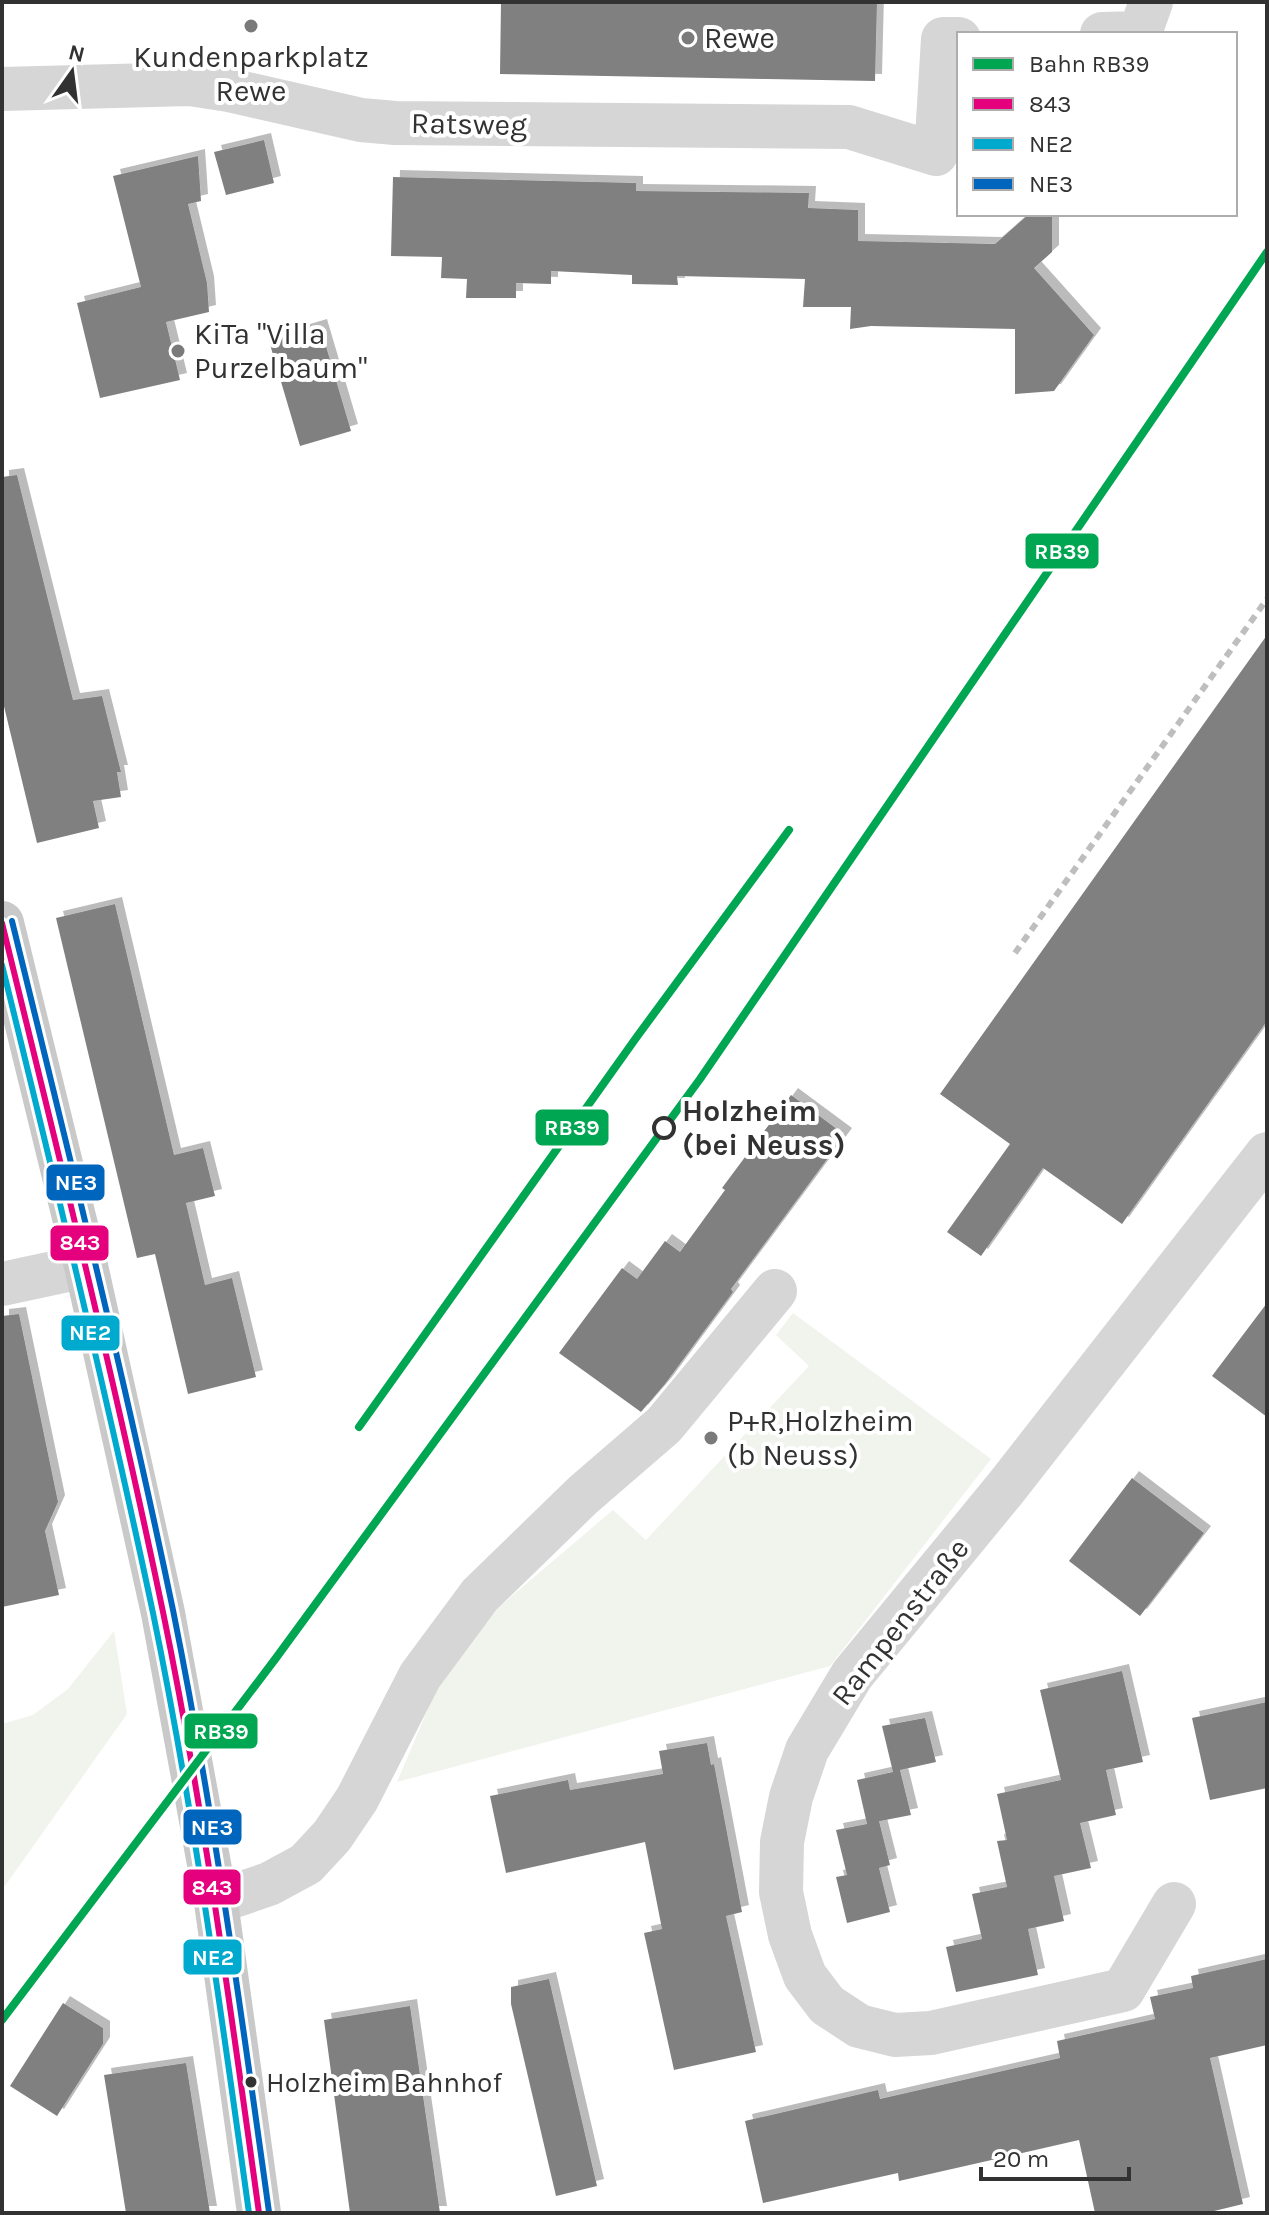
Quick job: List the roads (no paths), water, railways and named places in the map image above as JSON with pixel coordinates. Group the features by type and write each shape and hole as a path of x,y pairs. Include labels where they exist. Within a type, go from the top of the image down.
{"main road":[{"path":"2,923 86,1266 163,1613 216,1902 259,2213"}],"street":[{"path":"1140,32 1151,2"},
{"name":"Ratsweg","path":"2,89 190,84 361,120 395,123 849,127 936,154 943,39 957,39"},
{"name":"Rampenstraße","path":"1174,1904 1123,1990 931,2033 895,2035 859,2026 827,2005 805,1976 790,1935 781,1892 782,1842 791,1797 807,1750 852,1675 1260,1179"},
{"path":"2,1284 86,1266"},
{"path":"216,1902 269,1884 294,1871 306,1864 332,1836 357,1799 420,1676 480,1595 583,1495 664,1425 775,1291"}],"railway":[{"path":"1015,953 1267,599"}],"rail line":[{"name":"RB39","path":"2,2020 276,1658 700,1079 1267,252"},
{"name":"RB39","path":"359,1427 636,1038 789,830"}],"place":[{"name":"Kundenparkplatz Rewe","path":"251,26"},
{"name":"Rewe","path":"688,38"},
{"name":"KiTa \"Villa Purzelbaum\"","path":"178,351"},
{"name":"Holzheim (bei Neuss)","path":"664,1128"},
{"name":"P+R,Holzheim (b Neuss)","path":"711,1438"},
{"name":"Holzheim Bahnhof","path":"251,2082"}]}
